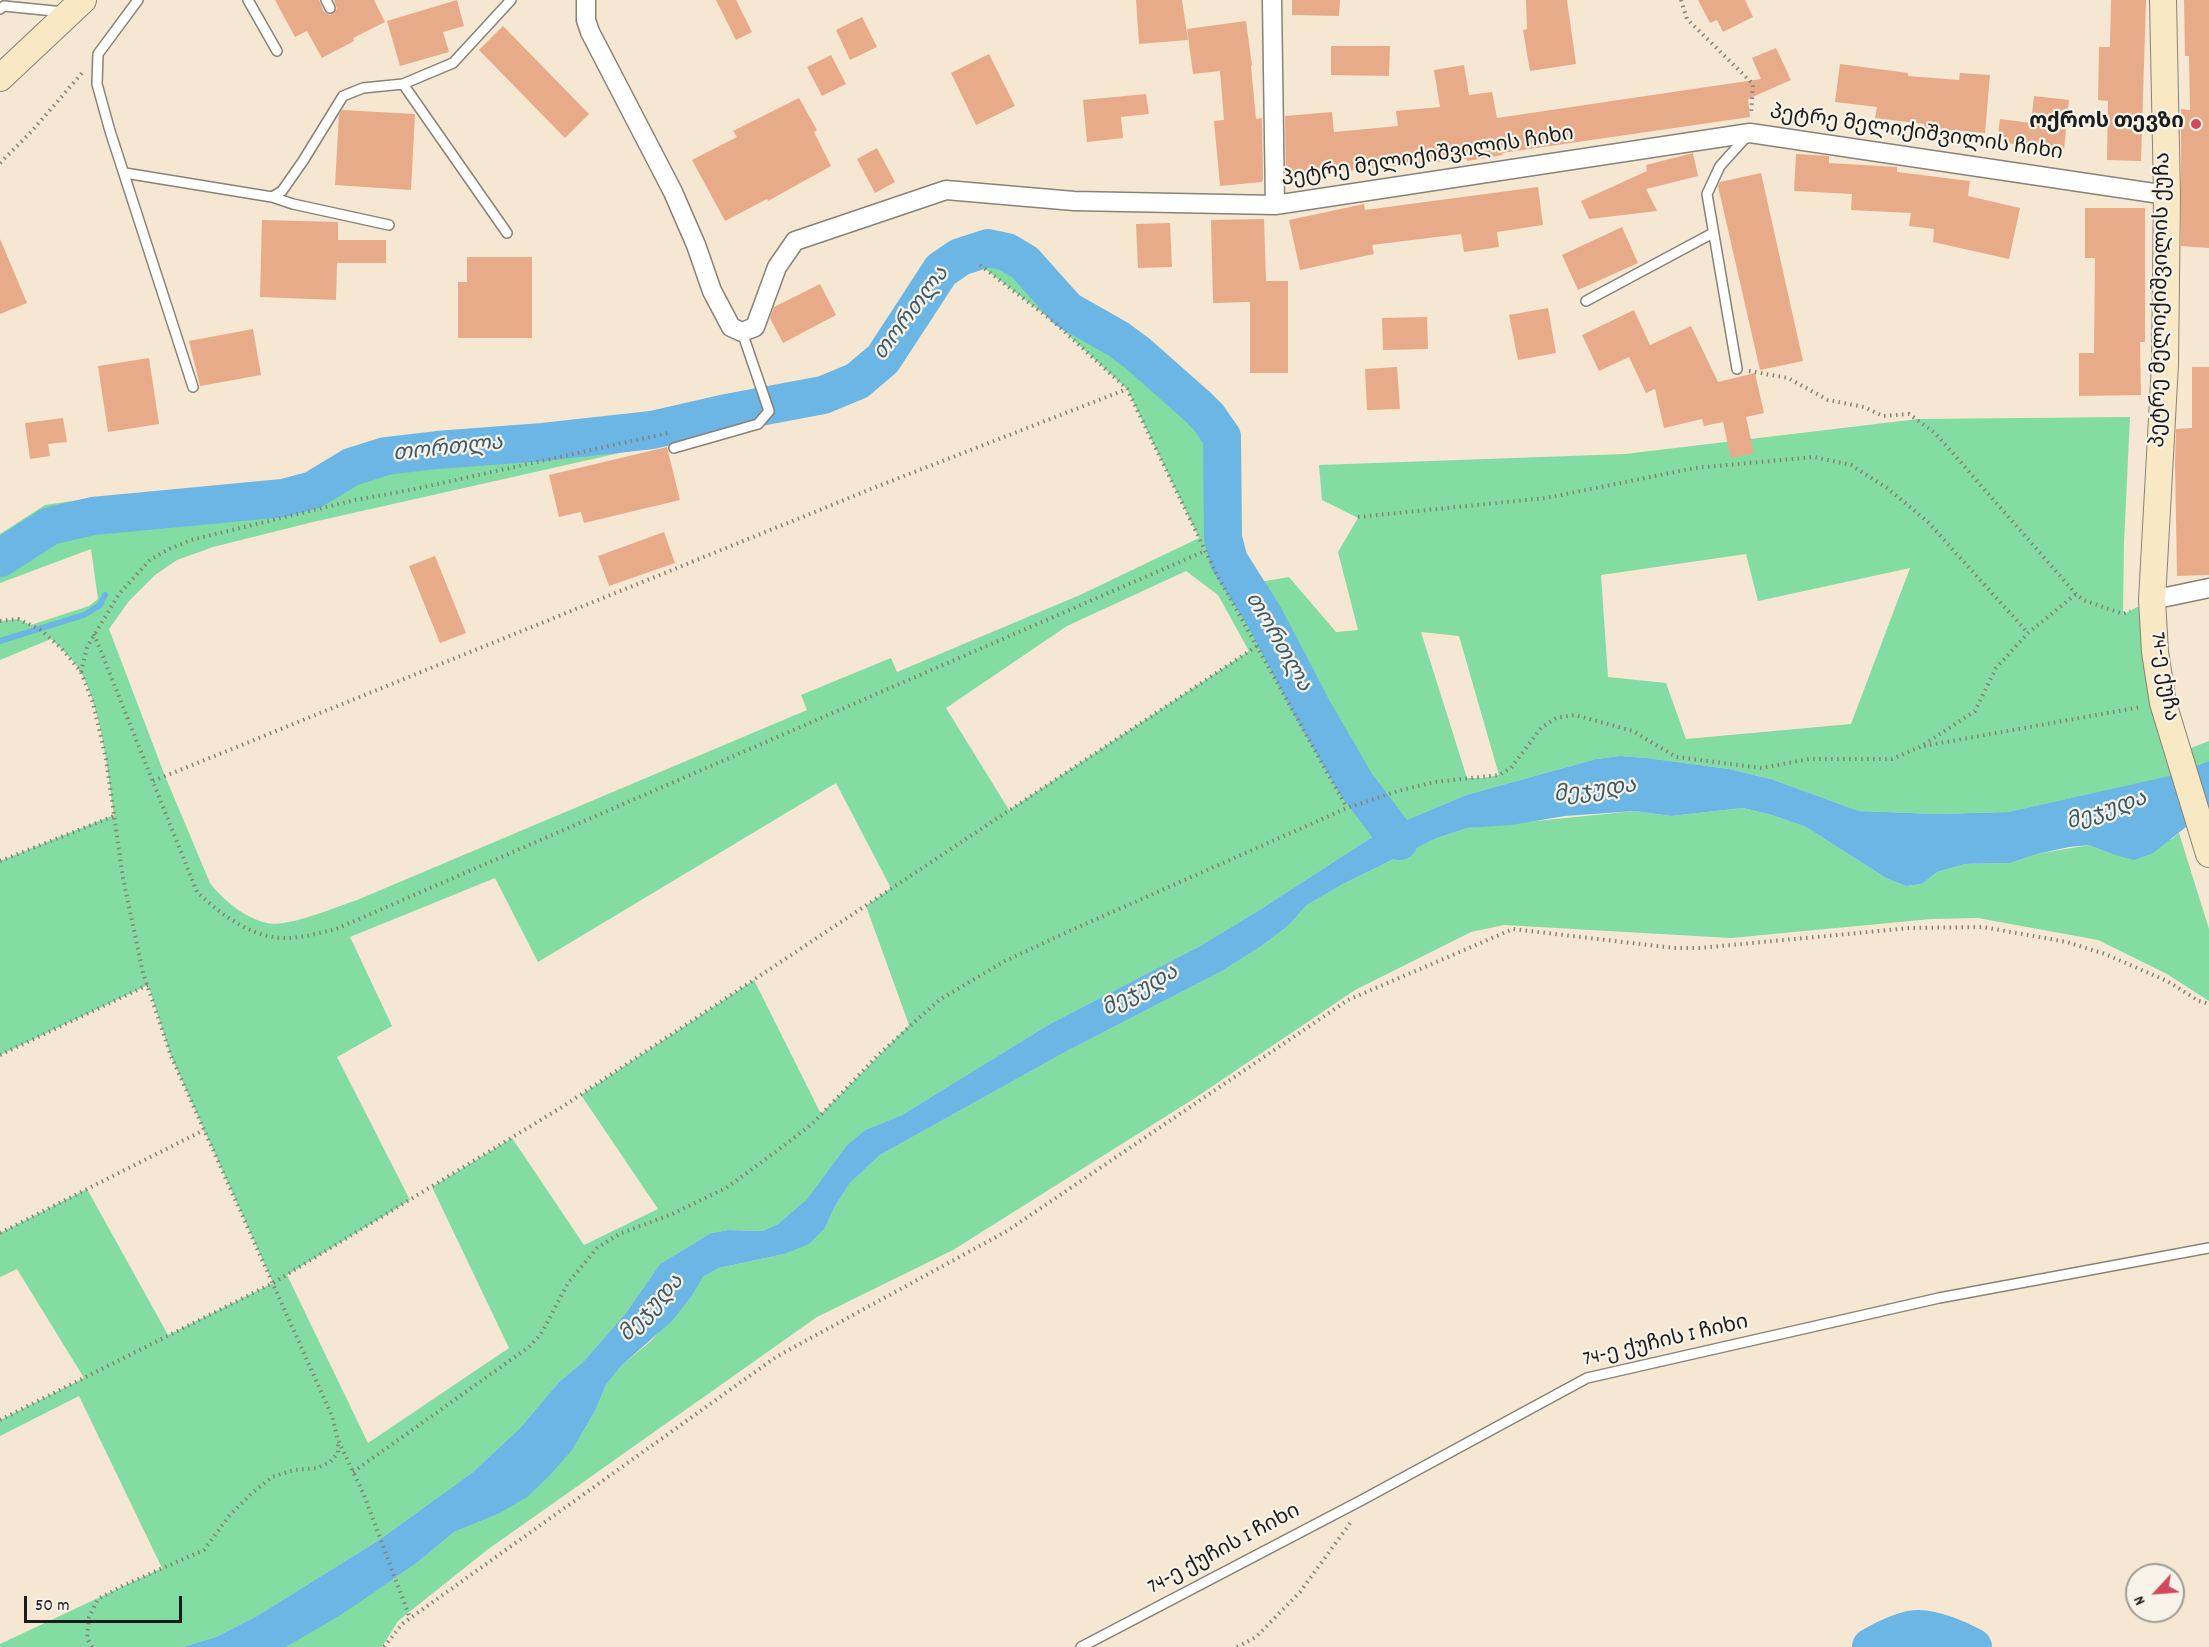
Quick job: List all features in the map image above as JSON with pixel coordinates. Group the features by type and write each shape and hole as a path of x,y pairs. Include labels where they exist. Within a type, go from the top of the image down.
{"street":[{"path":"586,0 586,20 590,32 673,192 696,245 712,291 731,327 749,329"},
{"path":"1272,0 1275,205"},
{"name":"პეტრე მელიქიშვილის ქუჩა","path":"2152,600 2165,364 2167,195 2163,0"},
{"path":"0,78 76,6"},
{"name":"პეტრე მელიქიშვილის ჩიხი","path":"749,329 777,267 795,241 946,190 1074,201 1275,205 1750,133 2167,195"},
{"path":"2152,600 2209,588"},
{"name":"74-ე ქუჩა","path":"2152,600 2155,652 2163,703 2207,848"}],"lane":[{"path":"138,0 98,54 97,84 110,131 193,387"},
{"path":"248,0 277,51"},
{"path":"272,197 282,191 298,169 343,96 363,88 403,84 453,63 511,0"},
{"path":"0,9 4,6 76,6"},
{"path":"403,84 507,233"},
{"path":"1737,369 1707,194 1720,166 1750,133"},
{"path":"125,173 272,197 293,204 388,225"},
{"path":"1586,301 1713,232"},
{"path":"674,448 758,424 769,411 749,329"},
{"name":"74-ე ქუჩის I ჩიხი","path":"1081,1647 1362,1500 1587,1378 1939,1298 2209,1248"}],"path":[{"path":"1681,0 1687,19 1753,84 1750,133"},
{"path":"0,163 32,132 98,54"},
{"path":"980,265 1054,322 1127,389 1205,551 1347,808"},
{"path":"1737,369 1788,378 1828,400 1864,407 1883,416 1909,414 1918,419 1942,442 2076,594 2083,600 2123,614"},
{"path":"153,781 848,498 1127,389"},
{"path":"81,672 87,647 119,594 150,560 191,540 355,500 674,432"},
{"path":"1358,517 1546,498 1695,468 1814,457 1851,465 1887,488 1928,522 2028,633"},
{"path":"94,634 198,892 235,922 255,932 281,938 306,936 336,929 1205,551"},
{"path":"353,1472 529,1347 541,1334 568,1283 597,1248 619,1234 672,1214 726,1188 812,1124 878,1055 939,1000 1005,961 1347,808 1434,782 1499,775 1511,768 1540,728 1556,718 1575,715 1633,731 1676,757 1762,768 1809,759 1892,759 1920,747 1976,711 1996,668 2028,633 2076,594"},
{"path":"0,621 18,619 41,630 62,649 81,672 93,703 106,759 123,878 148,985 171,1056 332,1416 338,1440 364,1495 410,1618"},
{"path":"0,1420 273,1283 562,1107 1257,646"},
{"path":"1920,747 2163,703"},
{"path":"0,861 114,816"},
{"path":"384,1647 402,1624 410,1618 776,1358 1007,1231 1348,1000 1513,929 1674,948 1700,948 1910,928 1983,927 2067,942 2105,954 2166,981 2199,1001 2209,1004"},
{"path":"0,1055 148,985"},
{"path":"0,1233 204,1130"},
{"path":"92,1647 87,1638 88,1617 98,1599 204,1550 229,1516 252,1492 272,1477 294,1470 317,1468 330,1462 338,1453 338,1440"},
{"path":"1237,1647 1245,1645 1256,1637 1300,1592 1347,1529 1362,1500"}],"green space":[{"path":"988,248 1007,252 1025,263 1067,310 1118,339 1197,406 1222,437 1222,471 1228,471 1242,565 1254,583 1289,577 1336,632 1358,630 1338,552 1358,518 1322,500 1319,465 1625,454 1918,419 2130,417 2123,614 2152,600 2178,753 2209,741 2209,761 2181,774 2008,812 1936,814 1859,811 1771,779 1729,769 1620,756 1596,759 1466,795 1383,830 1200,946 1048,1025 902,1115 865,1130 847,1145 807,1199 778,1224 762,1231 728,1230 711,1233 660,1264 625,1314 583,1362 559,1382 520,1428 473,1472 379,1540 257,1616 216,1637 183,1647 0,1647 0,1644 162,1568 79,1396 0,1436 0,1420 84,1378 17,1269 0,1277 0,1233 87,1189 168,1335 273,1283 171,1056 148,985 0,1055 0,861 114,815 100,725 89,691 76,664 51,639 0,660 0,621 18,619 31,625 89,606 98,599 91,549 0,583 0,534 45,505 79,500 120,501 124,514 283,498 313,490 351,467 386,456 652,430 823,395 857,381 883,359 941,270 960,257","holes":["980,265 1054,322 1127,389 1199,538 1080,595 897,672 891,658 801,695 807,710 325,912 276,924 259,921 235,908 210,883 165,776 109,629 129,601 155,575 177,560 213,547 313,522 686,438 858,395 883,374 951,278 964,270","1746,554 1758,601 1910,568 1851,724 1686,739 1666,683 1608,677 1601,575","1186,571 1218,595 1249,651 1009,810 946,708 1067,626","1421,632 1459,636 1499,775 1467,778","836,783 891,888 866,906 909,1025 821,1114 754,980 581,1095 658,1209 584,1245 512,1138 432,1187 509,1348 368,1443 287,1275 410,1200 337,1057 392,1026 350,937 495,878 538,962"]},
{"path":"1743,808 1806,827 1886,878 1906,886 1922,884 1937,872 1965,864 2010,863 2037,854 2089,845 2112,854 2172,839 2179,833 2209,929 2209,1001 2167,974 2098,940 1978,918 1931,919 1731,938 1504,925 1471,932 1355,990 1195,1098 953,1250 817,1317 487,1550 398,1621 382,1647 286,1647 382,1587 418,1562 454,1532 498,1514 573,1449 595,1411 606,1385 622,1365 651,1341 693,1294 703,1277 719,1268 784,1254 825,1228 835,1206 850,1183 880,1155 1067,1051 1222,971 1288,926 1307,905 1345,883 1437,838 1467,828 1635,811 1671,816"}],"water":[{"name":"მეჯუდა","path":"1620,756 1729,769 1771,779 1859,811 1936,814 2008,812 2174,775 2209,761 2209,809 2153,853 2134,860 2089,845 2069,847 2010,863 1965,864 1937,872 1922,884 1906,886 1886,878 1806,827 1743,808 1671,816 1635,811 1565,816 1511,825 1467,828 1437,838 1345,883 1307,905 1288,926 1222,971 1067,1051 880,1155 850,1183 835,1206 825,1228 809,1244 784,1254 719,1268 703,1277 672,1321 622,1365 606,1385 595,1411 573,1449 527,1497 498,1514 454,1532 418,1562 382,1587 339,1616 286,1647 183,1647 216,1637 257,1616 379,1540 473,1472 520,1428 559,1382 583,1362 625,1314 660,1264 711,1233 728,1230 762,1231 778,1224 807,1199 847,1145 865,1130 902,1115 1048,1025 1200,946 1383,830 1466,795 1596,759"}],"building":[{"path":"275,0 319,0 324,12 330,15 337,9 334,0 374,0 385,22 353,38 354,41 322,58 307,31 295,37"},
{"path":"457,0 464,26 443,32 449,52 400,66 387,21"},
{"path":"716,0 736,0 752,32 736,40"},
{"path":"1136,0 1182,0 1188,40 1139,44"},
{"path":"1292,0 1340,0 1339,16 1292,15"},
{"path":"1526,0 1567,0 1576,64 1530,71 1523,30 1527,29"},
{"path":"1698,0 1745,0 1753,17 1723,32 1717,20 1710,23"},
{"path":"2111,0 2146,0 2141,161 2107,160 2108,101 2098,100 2099,47 2110,47"},
{"path":"2184,0 2209,0 2209,248 2181,246 2181,109 2190,110 2189,56 2185,56"},
{"path":"862,17 877,47 850,60 836,30"},
{"path":"1246,21 1256,119 1262,118 1263,179 1262,182 1220,186 1214,121 1224,120 1220,71 1193,74 1187,29"},
{"path":"503,26 589,114 565,138 479,50"},
{"path":"1331,46 1390,46 1389,76 1331,75"},
{"path":"1776,48 1791,80 1748,99 1750,117 1502,153 1503,155 1467,161 1467,159 1286,177 1285,116 1332,112 1334,132 1398,126 1396,111 1440,107 1434,70 1464,65 1469,95 1492,92 1497,118 1761,79 1752,58"},
{"path":"989,54 1015,106 976,125 951,73"},
{"path":"831,55 846,84 822,96 807,67"},
{"path":"1840,64 1908,73 1908,76 1959,80 1960,73 1990,75 1985,133 1924,128 1924,124 1875,118 1877,107 1835,102"},
{"path":"1146,94 1149,114 1121,117 1123,138 1087,142 1083,100"},
{"path":"2034,96 2069,100 2064,150 1997,142 2000,119 2031,123"},
{"path":"799,98 817,130 814,132 831,166 768,201 767,199 725,221 692,160 737,137 733,131"},
{"path":"342,110 415,114 411,190 335,185 339,115"},
{"path":"877,148 895,182 875,193 857,159"},
{"path":"1693,153 1698,176 1646,189 1657,211 1589,219 1581,201 1647,171 1646,165"},
{"path":"1796,154 1829,156 1829,163 1897,167 1897,172 1970,181 1968,196 2020,208 2009,259 1933,242 1934,229 1909,226 1911,213 1851,210 1852,194 1794,191"},
{"path":"1761,173 1803,361 1760,370 1718,186 1720,182"},
{"path":"1538,187 1543,225 1497,232 1499,247 1464,252 1461,234 1372,245 1374,254 1300,270 1289,220 1364,204 1365,210"},
{"path":"2085,208 2145,208 2145,342 2140,342 2141,395 2079,396 2079,353 2094,353 2095,258 2085,258"},
{"path":"1264,219 1266,281 1288,281 1288,373 1250,373 1250,302 1213,303 1211,220"},
{"path":"262,220 338,222 338,240 386,240 386,263 337,263 336,300 260,297"},
{"path":"1170,223 1172,267 1138,268 1136,224"},
{"path":"1622,227 1638,263 1578,290 1562,255"},
{"path":"0,239 27,303 0,314"},
{"path":"467,257 532,257 532,338 458,338 458,282 467,282"},
{"path":"820,284 836,315 783,343 770,318 774,307"},
{"path":"1548,308 1556,353 1518,360 1509,315"},
{"path":"1634,310 1650,345 1691,326 1718,382 1755,373 1764,413 1746,417 1754,453 1731,458 1723,422 1704,426 1702,419 1664,428 1655,389 1646,393 1629,357 1599,371 1582,335"},
{"path":"1427,317 1428,349 1383,350 1382,318"},
{"path":"253,329 261,375 200,386 189,341"},
{"path":"149,358 159,424 108,432 98,366"},
{"path":"1397,367 1400,409 1367,410 1365,369"},
{"path":"2192,367 2209,367 2209,575 2177,576 2176,429 2192,428"},
{"path":"63,418 67,442 48,444 50,456 30,459 25,423"},
{"path":"667,447 680,500 584,523 581,512 559,517 549,475"},
{"path":"664,532 675,563 609,586 598,556"},
{"path":"435,556 466,633 440,643 409,566"}],"waterway":[{"name":"თორთლა","path":"0,558 50,526 93,516 283,498 313,490 351,467 386,456 652,430 823,395 857,381 883,359 941,270 960,257 988,248 1007,252 1025,263 1067,310 1118,339 1137,353 1197,406 1222,437 1223,538 1229,561 1264,616 1313,710 1356,784 1399,841"},
{"path":"0,641 84,615 100,605 105,595"},
{"path":"1871,1647 1901,1632 1913,1629 1940,1633 1973,1647"}],"place":[{"name":"ოქროს თევზი","path":"2196,124"}]}
